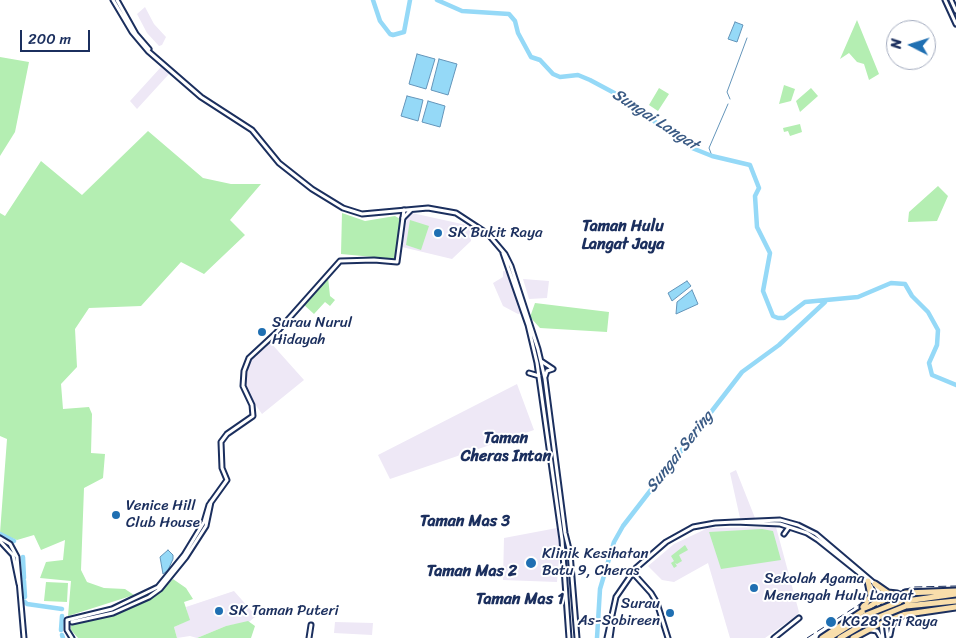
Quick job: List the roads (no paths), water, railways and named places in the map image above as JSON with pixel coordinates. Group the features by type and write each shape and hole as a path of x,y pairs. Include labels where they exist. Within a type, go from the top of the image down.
{"highway":[{"path":"858,613 871,596 868,581"},
{"path":"875,584 888,593 956,592"},
{"path":"829,638 866,615 899,602 956,592"},
{"path":"822,638 858,613 880,601 908,593"},
{"path":"840,638 869,621 906,606 956,601"},
{"path":"853,638 885,622 907,614 956,606"}],"main road":[{"path":"113,0 139,41 152,54 201,97 252,130 279,163 331,201 362,214 435,208 462,216 488,235 507,258 539,361 565,533 570,553 577,638"},
{"path":"946,0 956,24"},
{"path":"951,0 956,11"},
{"path":"118,1 136,34 152,54"},
{"path":"67,621 112,609 158,588 198,534 211,502 227,480 222,468 221,442 227,434 253,416 252,405 242,386 244,371 249,358 276,333 340,261 374,260 397,262 404,210"},
{"path":"403,218 412,210"},
{"path":"507,258 509,249"},
{"path":"502,252 539,361 552,369 547,371 542,379 562,540 569,638"},
{"path":"539,361 530,373 536,374 542,379"},
{"path":"67,621 92,619 113,613 148,597 160,589 186,557 206,526 211,502"},
{"path":"608,638 618,592 632,572 656,549 686,530 700,525 780,520 810,530 875,584 889,638"},
{"path":"735,522 780,524 811,534 868,581 880,601"},
{"path":"784,534 786,528 790,527"},
{"path":"0,539 15,557 17,580 20,584 24,638"},
{"path":"632,572 657,603 668,638"},
{"path":"889,638 894,622 907,614"},
{"path":"774,638 799,618"},
{"path":"67,621 68,632 72,638"},
{"path":"882,638 885,622"},
{"path":"863,632 875,630 882,638"}],"water":[{"path":"735,22 743,25 737,42 728,39"},
{"path":"417,54 435,59 426,89 409,84"},
{"path":"439,59 457,64 448,95 431,90"},
{"path":"407,96 423,100 418,121 401,116"},
{"path":"428,101 445,106 440,127 422,122"},
{"path":"687,281 691,286 672,301 668,293"},
{"path":"692,290 698,304 676,314 677,302"},
{"path":"168,550 173,555 173,559 168,570 163,574 160,557"}],"waterway":[{"name":"Sungai Langat","path":"373,0 380,21 390,34 393,35 404,32 410,0"},
{"name":"Sungai Langat","path":"437,0 462,11 509,14 515,21 518,33 531,57 540,60 553,74 560,77 578,75 590,80 633,103 660,126 692,148 712,156 750,165 759,188 755,196 757,227 770,253 763,291 773,316 784,318 805,302 858,297 891,283 905,284 912,296 928,312 938,330 937,345 929,363 932,375 956,385"},
{"path":"730,99 727,92 747,38"},
{"path":"712,156 709,148 728,104"},
{"name":"Sungai Sering","path":"597,638 600,589 614,542 623,526 742,372 779,345 825,302"},
{"path":"0,534 14,541"},
{"path":"23,557 24,578"},
{"path":"24,581 25,597"},
{"path":"25,602 27,604 62,609"},
{"path":"61,630 62,616"}],"railway":[{"path":"807,638 860,604 882,595 914,587 956,586"}],"place":[{"name":"SK Bukit Raya","path":"438,233"},
{"name":"Surau Nurul Hidayah","path":"262,332"},
{"name":"Venice Hill Club House","path":"116,515"},
{"name":"Klinik Kesihatan Batu 9, Cheras","path":"531,563"},
{"name":"Sekolah Agama Menengah Hulu Langat","path":"754,588"},
{"name":"SK Taman Puteri","path":"219,611"},
{"name":"Surau As-Sobireen","path":"670,613"},
{"name":"KG28 Sri Raya","path":"831,622"}],"district":[{"name":"Taman Hulu Langat Jaya","path":"623,236"},
{"name":"Taman Cheras Intan","path":"506,448"},
{"name":"Taman Mas 3","path":"465,522"},
{"name":"Taman Mas 2","path":"472,572"},
{"name":"Taman Mas 1","path":"520,600"}]}
